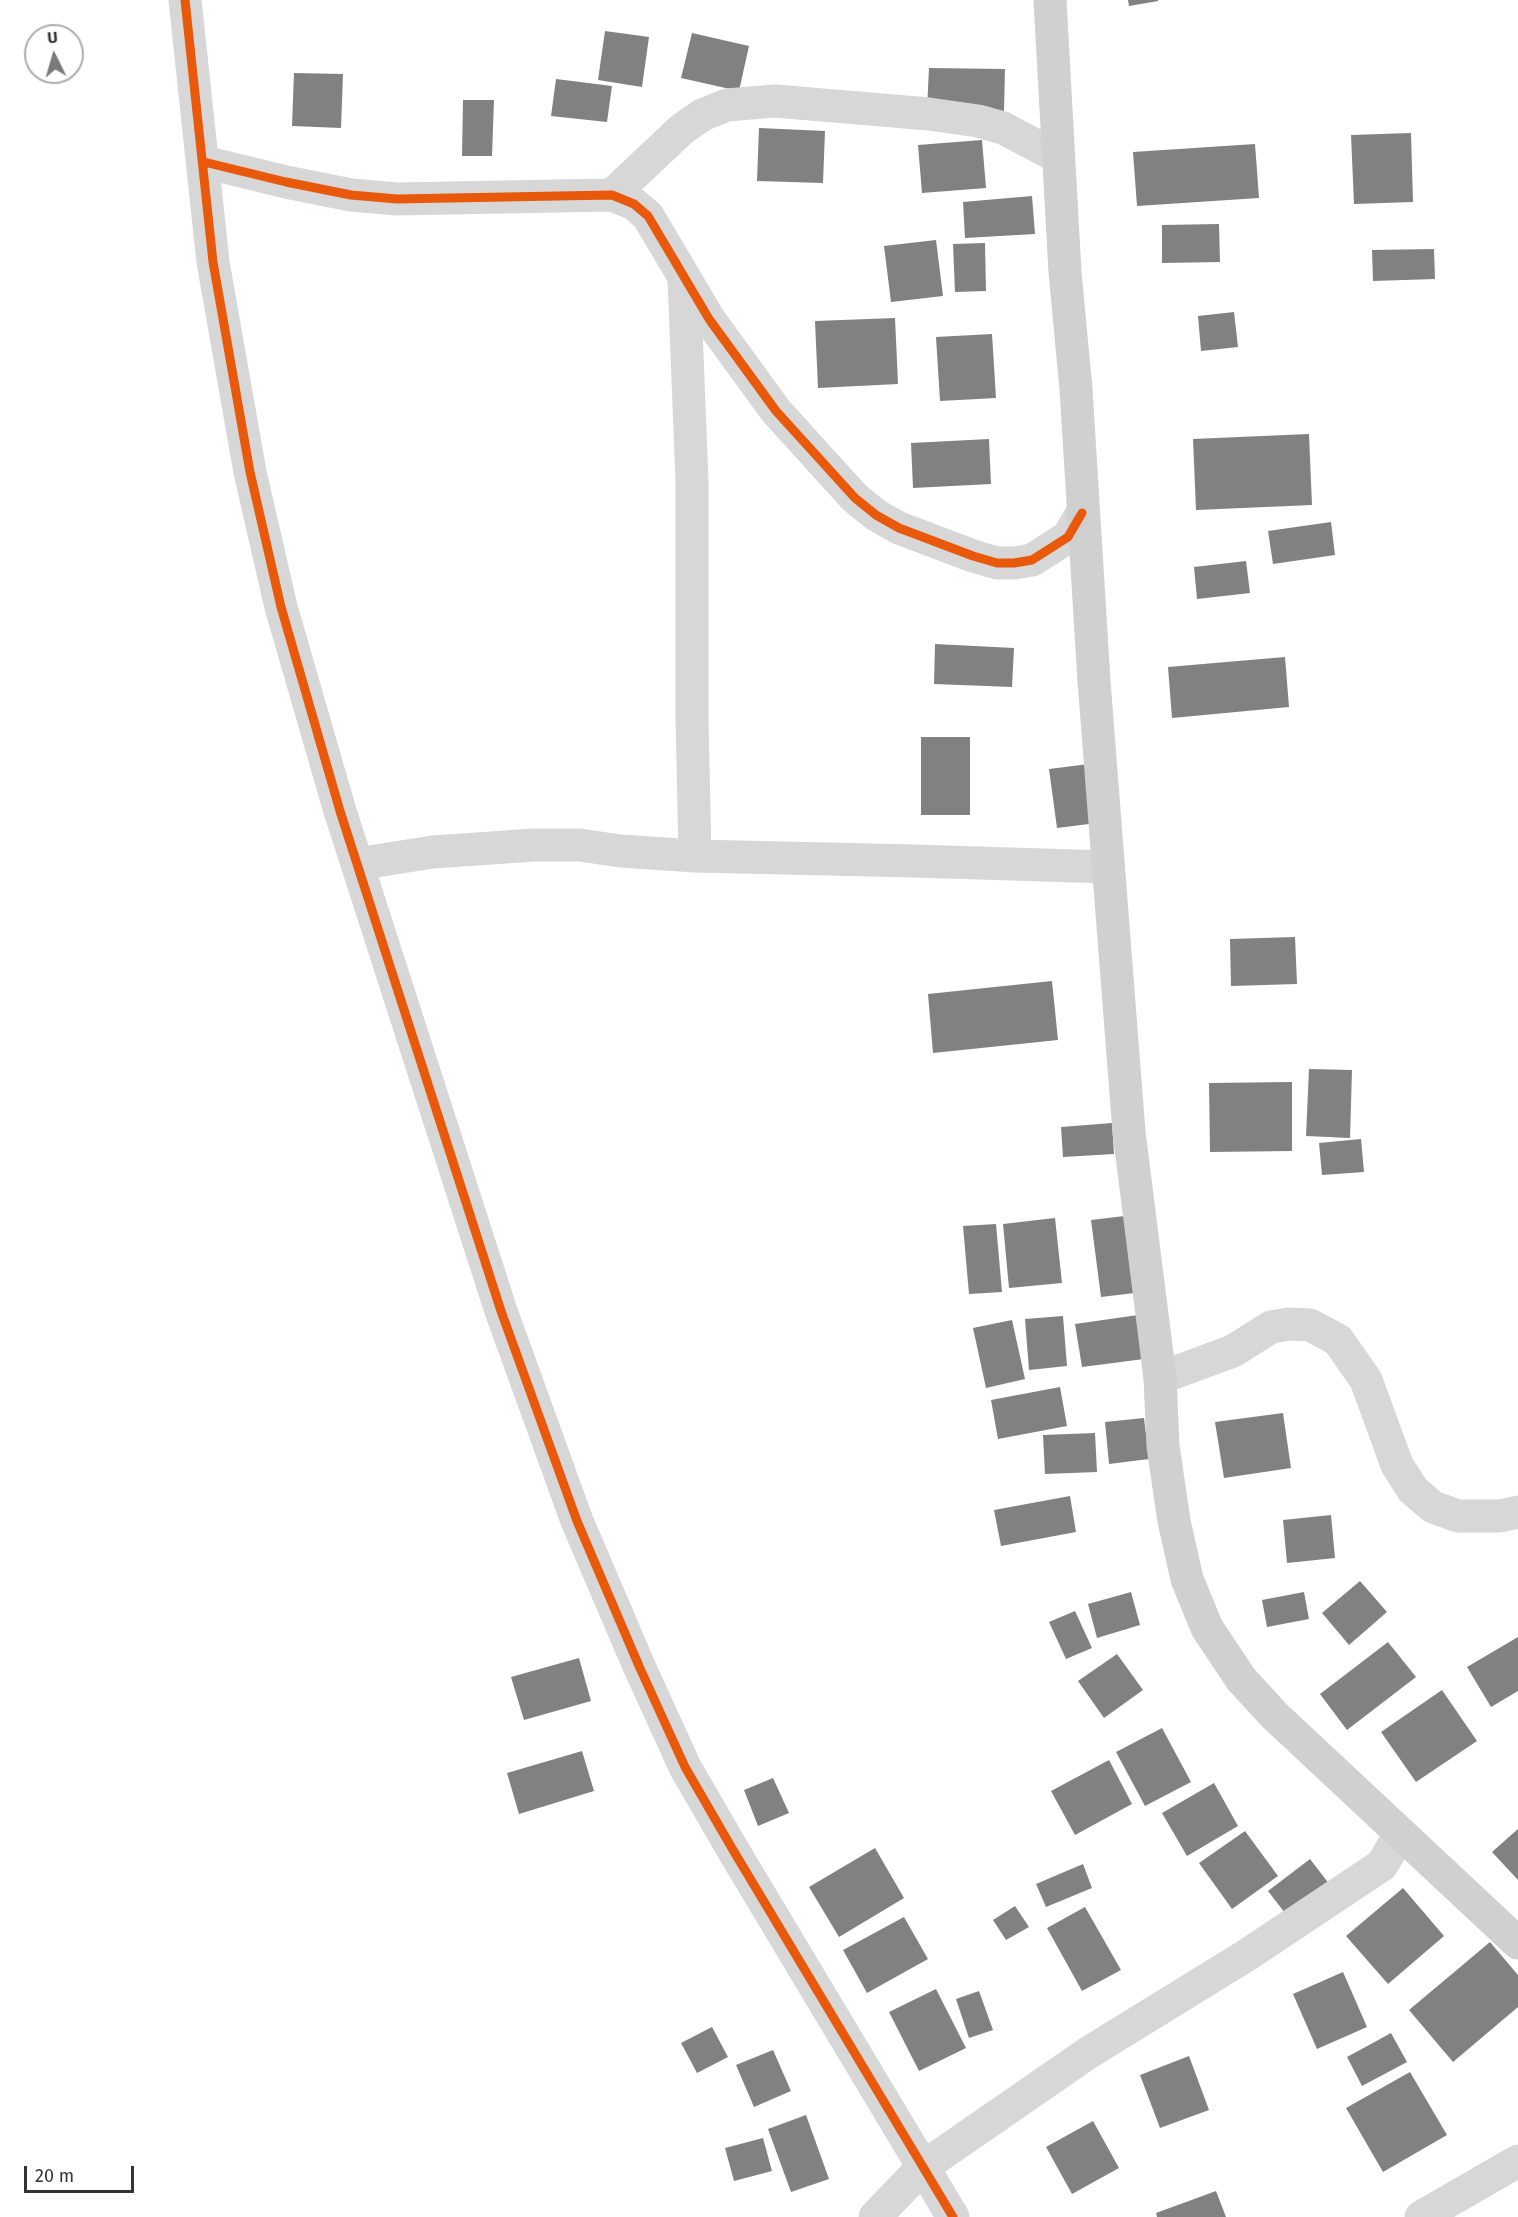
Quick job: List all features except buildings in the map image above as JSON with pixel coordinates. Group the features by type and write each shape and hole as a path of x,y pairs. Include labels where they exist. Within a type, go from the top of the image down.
{"main road":[{"path":"1050,0 1065,272 1076,389 1082,513 1129,1132 1160,1378 1163,1446 1174,1521 1186,1579 1207,1628 1241,1679 1274,1715 1518,1943"}],"street":[{"path":"185,0 213,262 250,472 281,608 357,864 505,1322 577,1521 639,1666 696,1785 953,2217"},
{"path":"612,195 682,129 702,115 727,105 775,100 928,114 978,121 1003,128 1058,157"},
{"path":"204,162 351,195 397,199 612,195 634,204 648,216 736,357 776,411 855,498 876,515 899,528 973,556 997,563 1014,563 1032,560 1068,537 1082,513"},
{"path":"684,276 692,481 692,718 695,856"},
{"path":"357,864 432,852 534,845 580,846 695,856 1108,867"},
{"path":"1160,1378 1233,1351 1270,1327 1289,1324 1310,1325 1338,1340 1366,1380 1397,1465 1413,1490 1433,1507 1458,1516 1500,1516 1518,1512"},
{"path":"875,2217 923,2167 1088,2053 1247,1955 1382,1865 1400,1834"},
{"path":"1421,2217 1518,2161"}],"cycle path":[{"path":"185,0 213,262 250,472 281,607 340,811 501,1311 577,1521 685,1767 953,2217"},
{"path":"204,162 351,195 397,199 612,195 634,204 648,216 709,319 776,411 855,498 876,515 899,528 973,556 997,563 1014,563 1032,560 1068,537 1082,513"}]}
